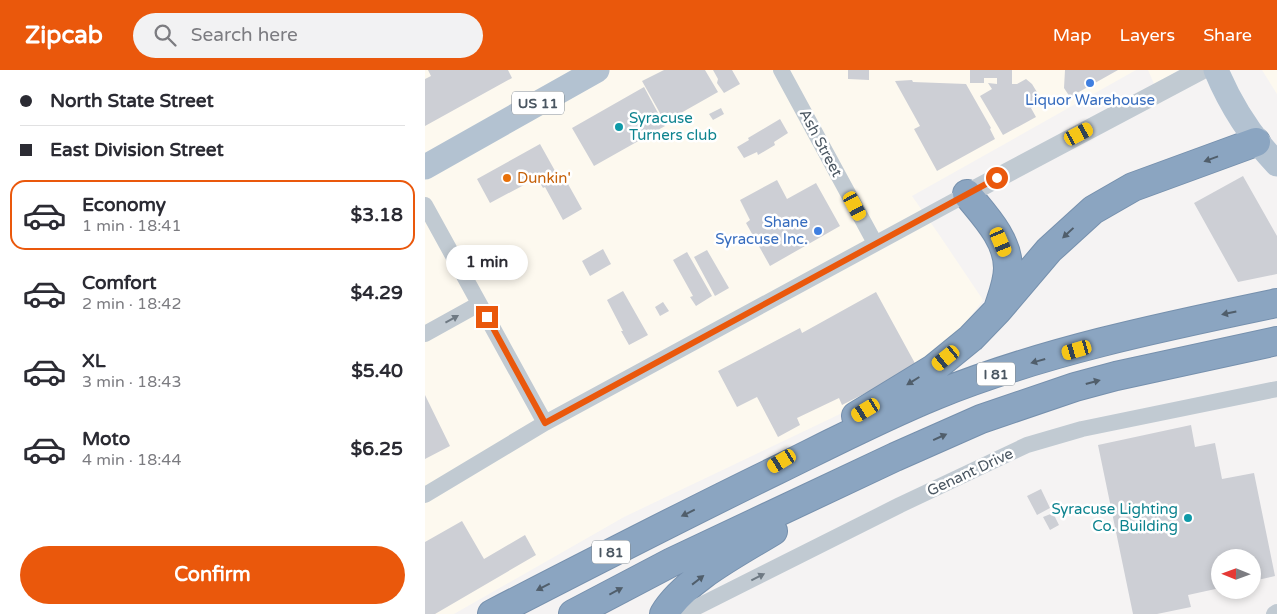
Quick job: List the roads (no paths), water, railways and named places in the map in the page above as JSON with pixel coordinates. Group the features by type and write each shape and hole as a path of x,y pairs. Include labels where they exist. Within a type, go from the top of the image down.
{"highway":[{"path":"732,492 933,369 971,338 998,310 1049,250 1093,210 1133,187 1256,142"},
{"path":"967,194 995,228 1007,257 1006,284 998,310"},
{"name":"I 81","path":"492,614 673,520 841,439 936,396 1007,370 1130,334 1277,303"},
{"name":"I 81","path":"573,614 671,562 895,457 981,420 1075,387 1116,376 1277,342"},
{"path":"1199,358 1277,353"},
{"path":"664,614 671,601 700,577 895,457"}],"main road":[{"name":"US 11","path":"425,167 597,70"},
{"path":"1217,70 1228,97 1256,142 1277,164"}],"street":[{"name":"Ash Street","path":"781,70 875,243"},
{"path":"425,495 545,423 875,243 1201,70"},
{"path":"425,205 545,423"},
{"path":"425,334 479,304"},
{"name":"Genant Drive","path":"683,614 899,505 1027,446 1073,432 1277,389"},
{"path":"1273,614 1277,612"}],"place":[{"name":"Liquor Warehouse","path":"1090,83"},
{"name":"Syracuse Turners club","path":"619,127"},
{"name":"Dunkin'","path":"507,178"},
{"name":"Shane Syracuse Inc.","path":"818,231"},
{"name":"Syracuse Lighting Co. Building","path":"1188,518"}]}
